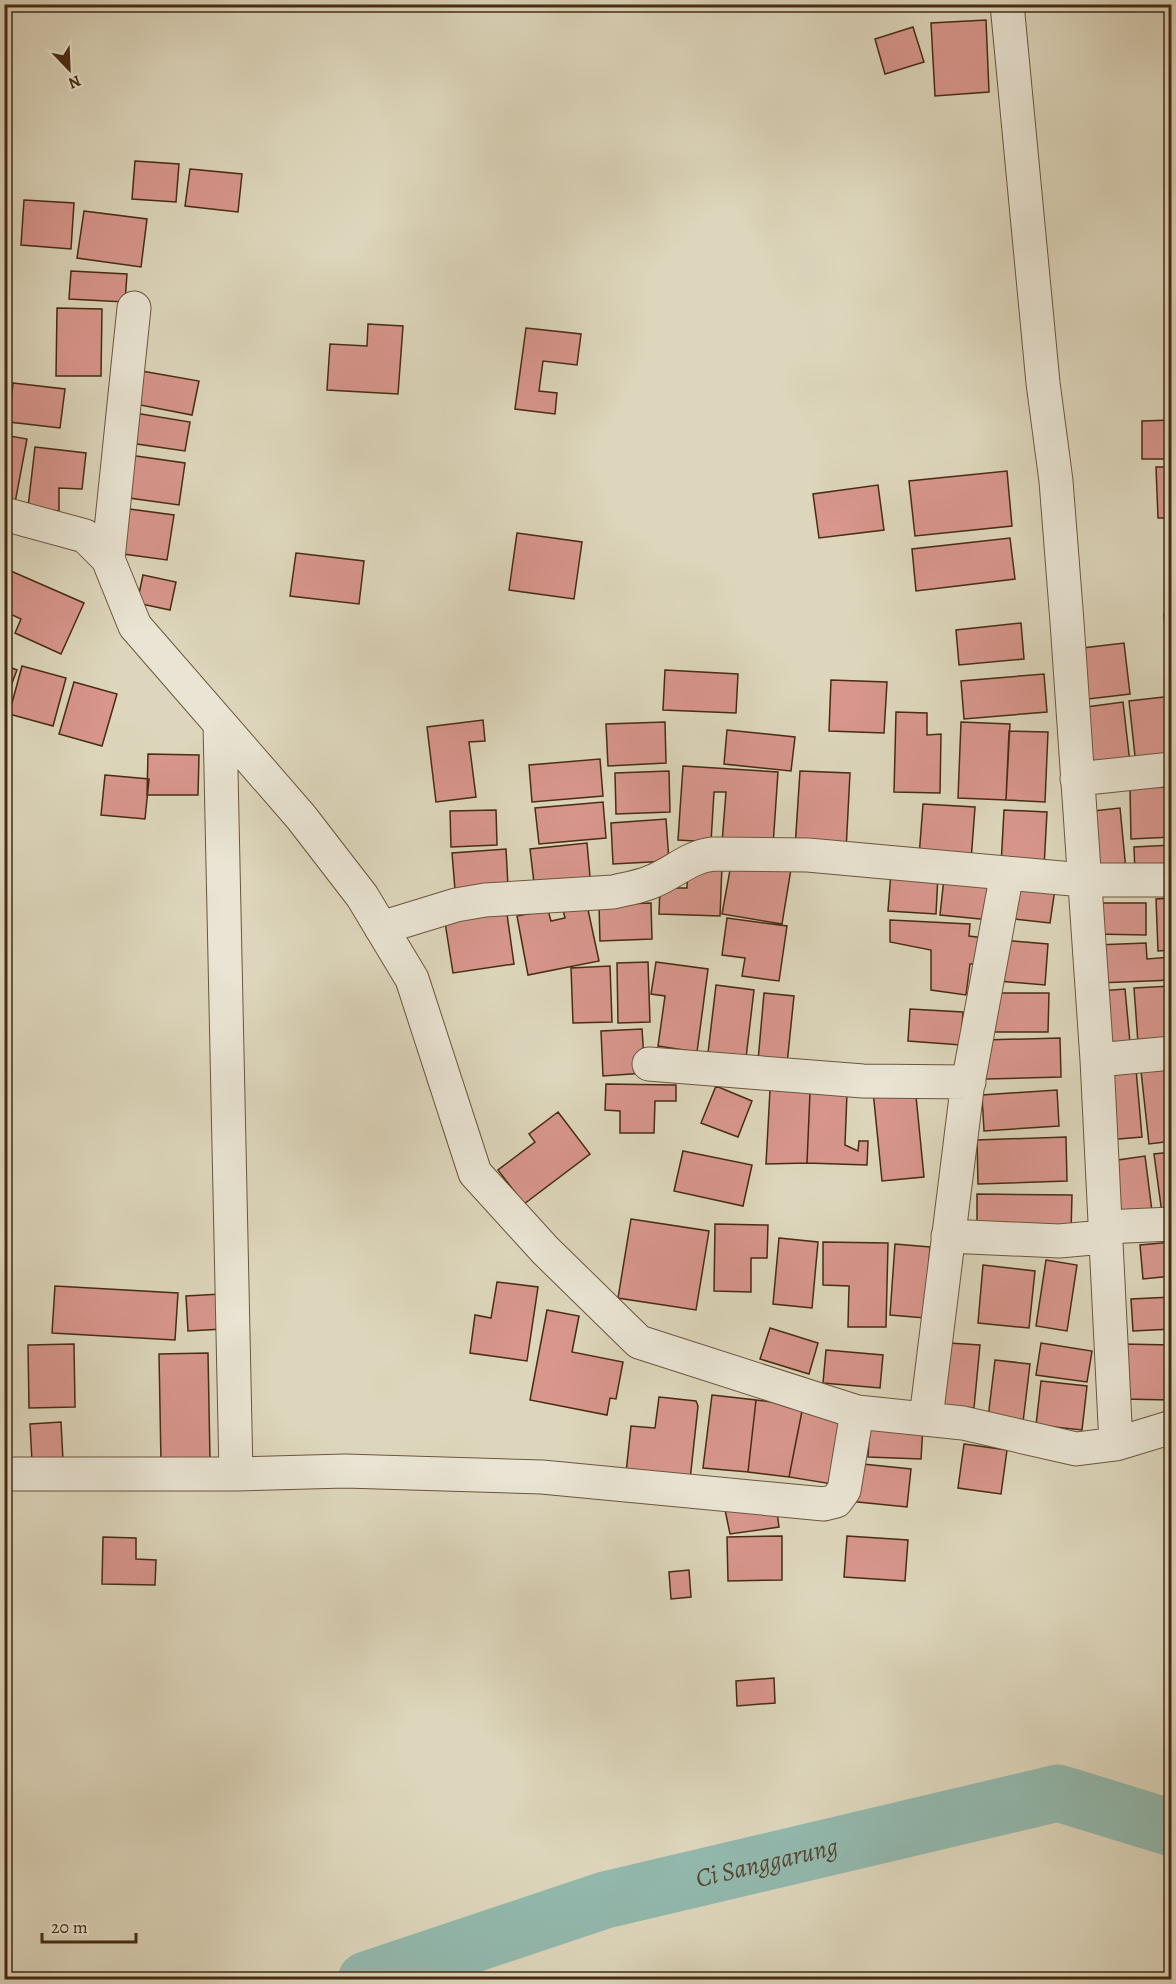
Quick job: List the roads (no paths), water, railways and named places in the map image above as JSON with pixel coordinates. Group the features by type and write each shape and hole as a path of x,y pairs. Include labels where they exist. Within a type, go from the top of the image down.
{"street":[{"path":"1007,4 1043,383 1056,481 1097,1060 1116,1444"},
{"path":"108,559 134,308"},
{"path":"4,514 85,536 108,559 135,626 301,817 362,896 381,927 412,979 475,1173 545,1250 639,1342 857,1412 963,1423 1076,1449 1093,1449 1116,1444 1172,1427"},
{"path":"220,724 236,1474"},
{"path":"1077,778 1172,769"},
{"path":"381,927 456,905 485,900 633,888 653,882 699,856 713,854 808,855 1083,880 1172,880"},
{"path":"926,1418 969,1082 1007,873"},
{"path":"1097,1060 1172,1053"},
{"path":"649,1064 852,1080 969,1082"},
{"path":"948,1236 1059,1241 1104,1232 1172,1224"},
{"path":"4,1474 236,1474 345,1471 542,1477 824,1504 836,1501 844,1490 857,1412"}],"waterway":[{"name":"Ci Sanggarung","path":"366,1980 605,1900 1058,1793 1172,1828"}]}
